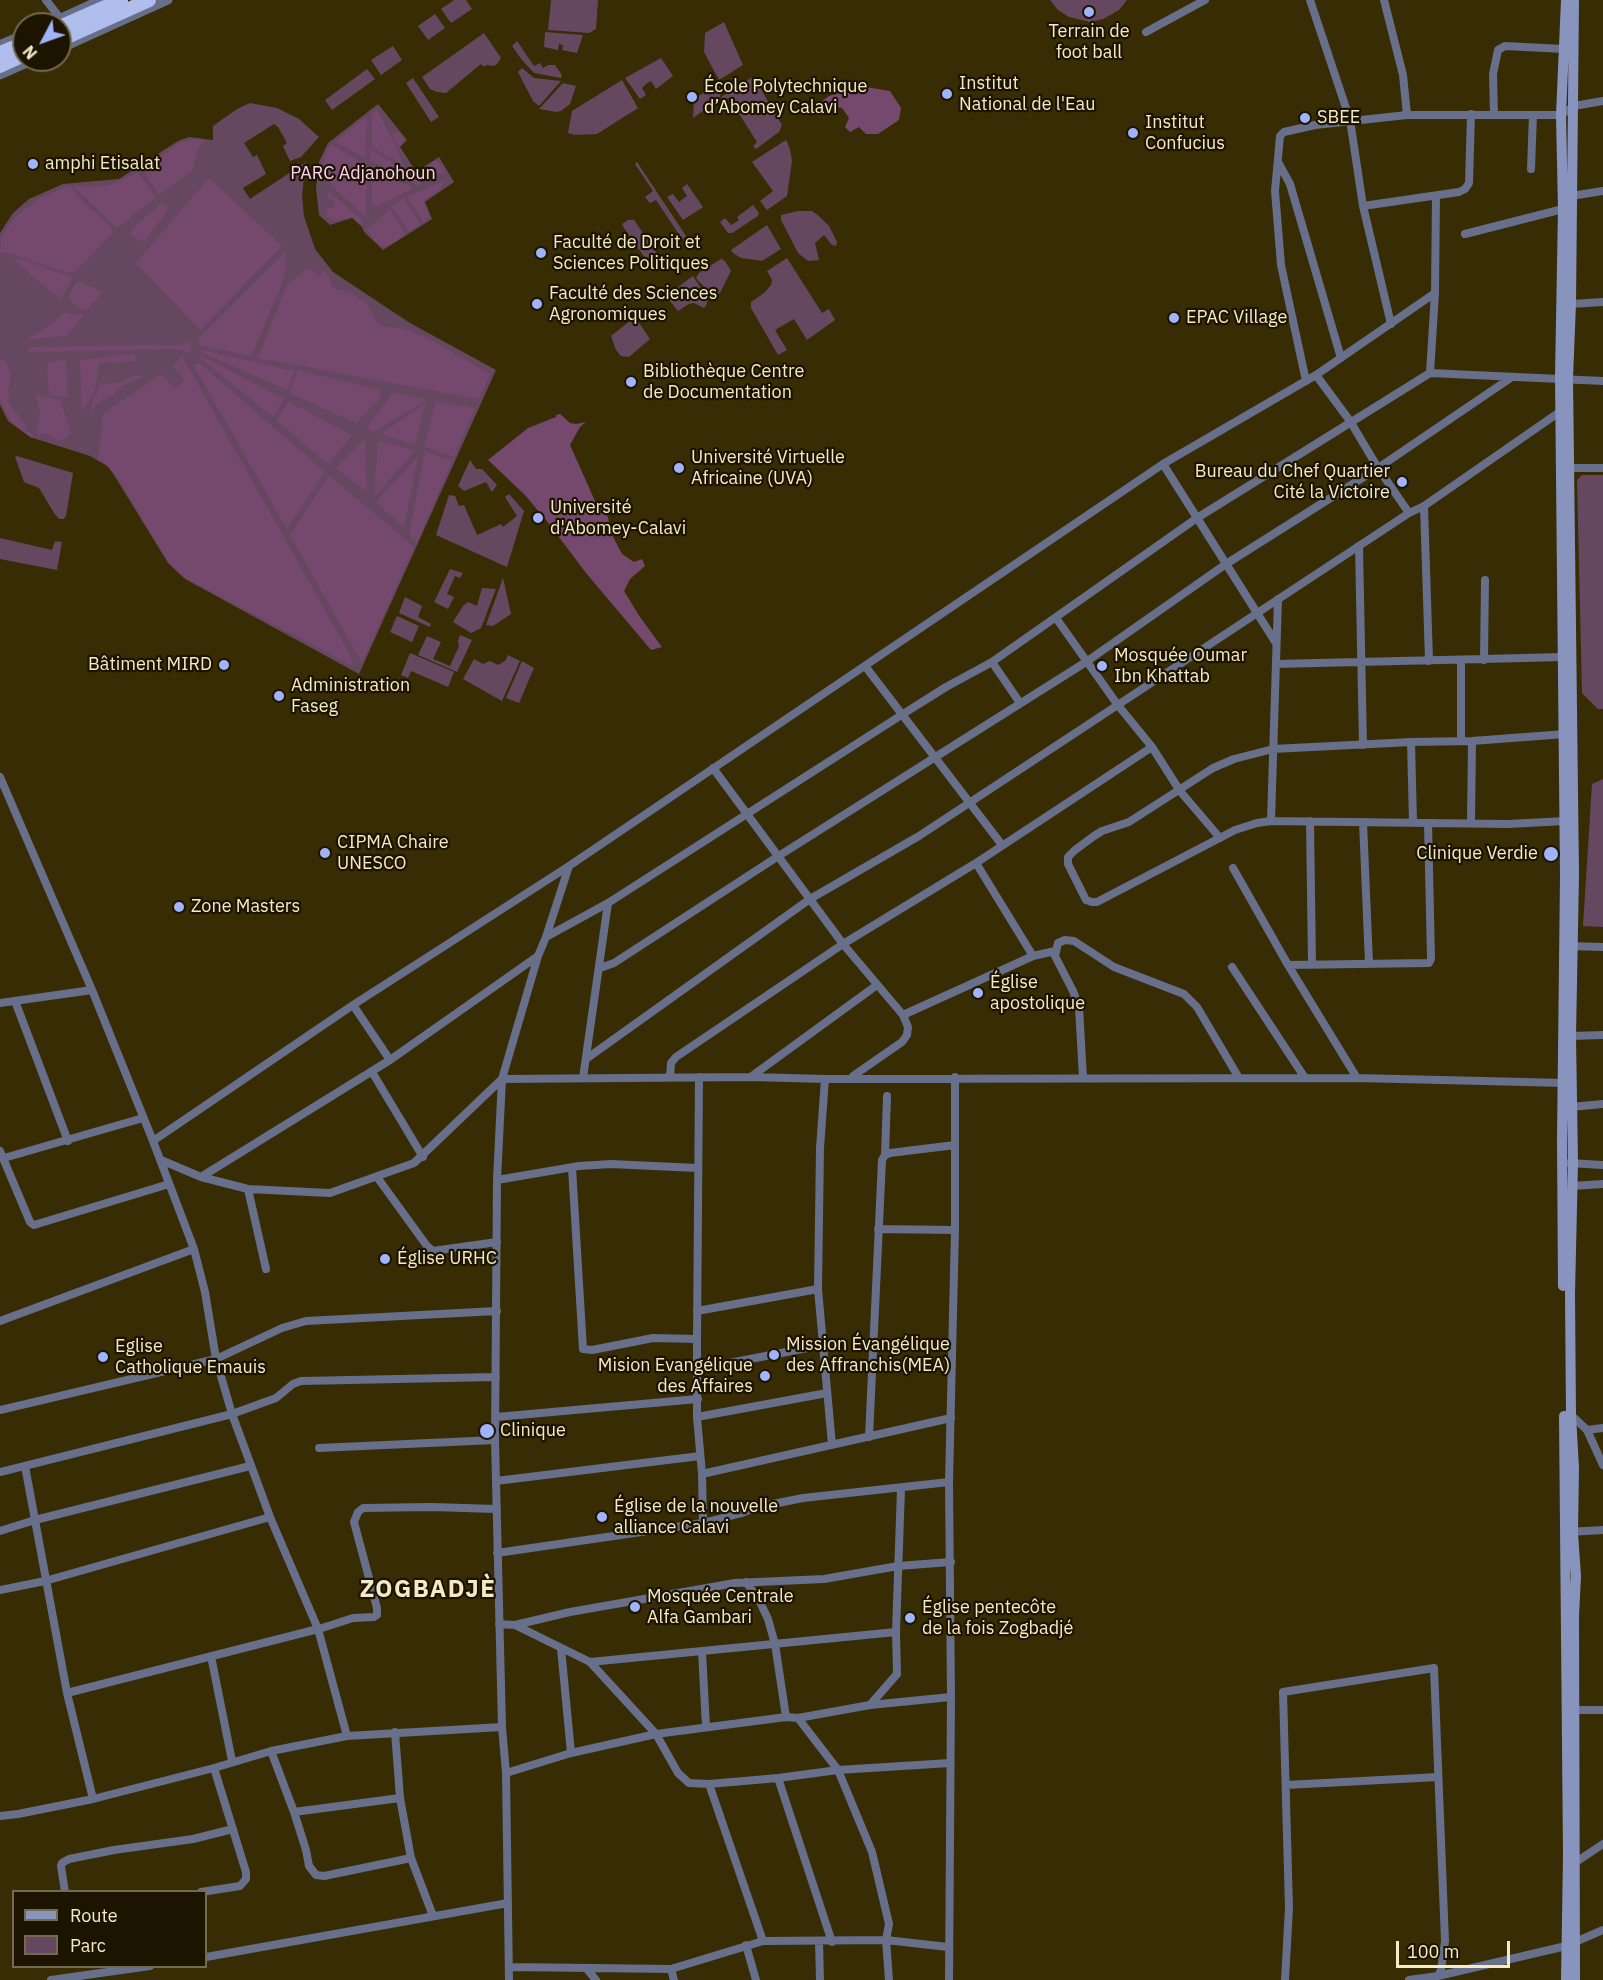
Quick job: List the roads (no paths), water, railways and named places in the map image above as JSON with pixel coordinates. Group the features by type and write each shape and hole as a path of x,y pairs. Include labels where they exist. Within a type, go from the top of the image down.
{"highway":[{"path":"72,18 121,0"},
{"path":"72,35 149,0"}],"main road":[{"path":"1566,0 1562,115 1569,946 1567,1415 1574,1468 1569,1532 1576,1576 1570,1710 1572,1862 1570,1945 1566,1980"},
{"path":"1567,1415 1572,1186 1568,1163 1571,1107 1567,1083 1571,1036 1564,734 1568,699 1563,657 1565,468 1561,411 1571,304 1575,0"},
{"path":"1570,1945 1575,1980"}],"street":[{"path":"72,16 99,0"},
{"path":"72,44 168,0"},
{"path":"1146,32 1205,0"},
{"path":"1310,0 1350,120 1363,206 1391,324"},
{"path":"1384,0 1403,75 1407,115"},
{"path":"1494,115 1492,74 1495,55 1501,47 1564,49"},
{"path":"1305,381 1281,265 1275,191 1278,142 1284,132 1350,120 1407,115 1562,115 1574,106 1603,101"},
{"path":"1363,206 1436,196 1465,189 1469,183 1471,114"},
{"path":"1531,169 1533,115"},
{"path":"1278,162 1290,184 1341,358"},
{"path":"1571,196 1603,191"},
{"path":"1430,372 1435,293 1436,196"},
{"path":"1465,234 1563,209"},
{"path":"153,1141 353,1005 569,866 1163,464 1316,375 1435,293"},
{"path":"1571,304 1603,302"},
{"path":"546,937 608,903 945,687 992,662 1197,518 1430,372 1603,381"},
{"path":"1316,375 1350,421 1378,468 1409,513"},
{"path":"600,968 614,963 1086,662 1226,564 1378,468 1512,377"},
{"path":"586,1059 810,899 919,836 1409,513 1424,506 1561,411"},
{"path":"1163,464 1276,643"},
{"path":"1565,468 1603,468"},
{"path":"1424,506 1428,661"},
{"path":"1359,546 1363,745"},
{"path":"1484,660 1485,580"},
{"path":"1271,821 1278,599"},
{"path":"1056,618 1117,704 1152,747 1180,791 1220,838"},
{"path":"1276,664 1563,657"},
{"path":"1461,660 1461,741"},
{"path":"992,662 1020,703"},
{"path":"864,666 1002,845"},
{"path":"1564,734 1472,741 1273,749 1234,759 1213,768 1129,822 1102,831 1075,850 1068,857 1068,864 1086,900 1097,902 1235,830 1257,823 1310,821 1508,824 1565,821"},
{"path":"1471,823 1472,741"},
{"path":"1411,742 1413,822"},
{"path":"670,1077 671,1063 676,1057 843,944 976,862 1152,747"},
{"path":"712,768 843,944 903,1015 908,1027 907,1035 902,1042 852,1077"},
{"path":"0,777 92,990 161,1160 194,1249 205,1292 216,1359 232,1414 270,1517 318,1629 347,1736"},
{"path":"1310,821 1312,964"},
{"path":"1363,822 1368,963"},
{"path":"1288,965 1429,963 1431,959 1428,823"},
{"path":"976,862 1033,956"},
{"path":"509,1980 506,1773 502,1727 495,1440 497,1180 502,1079 538,956 569,866"},
{"path":"1233,868 1288,965 1357,1078"},
{"path":"583,1078 608,903"},
{"path":"1083,1078 1079,1007 1055,956 1058,943 1065,940 1074,941 1114,967 1184,994 1197,1007 1239,1078"},
{"path":"1569,946 1603,946"},
{"path":"903,1015 1033,956 1055,951"},
{"path":"201,1177 372,1072 538,956"},
{"path":"1232,967 1305,1078"},
{"path":"752,1077 877,985"},
{"path":"0,1003 92,990"},
{"path":"15,1001 68,1141"},
{"path":"353,1005 390,1060"},
{"path":"1571,1036 1603,1035"},
{"path":"372,1072 423,1157"},
{"path":"161,1160 201,1177 248,1189 323,1194 404,1168 423,1157 502,1079 670,1077 1357,1078 1567,1083"},
{"path":"699,1077 696,1339 697,1417 703,1523"},
{"path":"949,1980 951,1562 949,1482 956,1230 955,1077"},
{"path":"825,1078 820,1148 818,1289 832,1445"},
{"path":"869,1437 878,1229 882,1160 885,1155 887,1096"},
{"path":"1571,1107 1603,1104"},
{"path":"143,1118 68,1141 2,1155 30,1222 34,1225 169,1184"},
{"path":"885,1155 955,1145"},
{"path":"1568,1163 1603,1166"},
{"path":"497,1180 611,1164 697,1168"},
{"path":"572,1168 583,1349 591,1350 652,1338 696,1339"},
{"path":"377,1177 433,1251 497,1242"},
{"path":"1572,1186 1603,1184"},
{"path":"248,1189 266,1269"},
{"path":"878,1229 956,1230"},
{"path":"0,1321 194,1249"},
{"path":"697,1311 818,1289"},
{"path":"0,1410 216,1359 282,1328 306,1321 497,1311"},
{"path":"698,1369 823,1346"},
{"path":"0,1472 232,1414 276,1398 293,1384 301,1381 496,1377"},
{"path":"697,1417 827,1393"},
{"path":"496,1417 698,1400"},
{"path":"1567,1415 1587,1430 1603,1465"},
{"path":"702,1474 951,1418"},
{"path":"1587,1430 1603,1428"},
{"path":"319,1448 495,1440"},
{"path":"496,1481 700,1456"},
{"path":"24,1466 67,1693 93,1798"},
{"path":"0,1531 35,1520 250,1466"},
{"path":"497,1554 703,1523 753,1508 802,1498 949,1482"},
{"path":"870,1705 897,1674 896,1632 901,1489"},
{"path":"67,1693 353,1618 374,1617 377,1615 377,1608 354,1522 358,1512 363,1508 497,1509"},
{"path":"0,1590 45,1581 270,1517"},
{"path":"1569,1532 1603,1530"},
{"path":"499,1624 515,1625 581,1610 746,1582 824,1579 898,1566 951,1562"},
{"path":"746,1582 763,1606 775,1644 786,1717"},
{"path":"515,1625 590,1662 656,1734 683,1779 689,1783 709,1784 838,1770 950,1763"},
{"path":"590,1662 896,1632"},
{"path":"561,1648 571,1753"},
{"path":"702,1651 706,1727"},
{"path":"211,1656 232,1761"},
{"path":"1285,1980 1289,1908 1283,1692 1434,1668 1445,1941 1438,1976"},
{"path":"506,1773 571,1753 656,1734 786,1717 798,1718 870,1705 951,1697"},
{"path":"1570,1710 1603,1710"},
{"path":"798,1718 838,1770 872,1852 889,1924 886,1940 889,1980"},
{"path":"0,1816 93,1798 214,1768 271,1750 347,1736 502,1727"},
{"path":"394,1732 400,1798 411,1858 433,1916"},
{"path":"271,1750 294,1812 309,1866 316,1875 324,1876 411,1858"},
{"path":"207,1891 244,1883 246,1872 214,1768"},
{"path":"1286,1785 1438,1777"},
{"path":"777,1778 832,1942"},
{"path":"709,1784 763,1941"},
{"path":"294,1812 400,1798"},
{"path":"65,1890 61,1866 69,1859 193,1839 233,1829"},
{"path":"1572,1862 1603,1844"},
{"path":"207,1957 508,1902"},
{"path":"1409,1980 1438,1976 1570,1945 1603,1930"},
{"path":"509,1967 671,1969 763,1941 886,1940 948,1947"},
{"path":"819,1941 820,1980"},
{"path":"746,1945 756,1980"},
{"path":"51,1980 136,1968"},
{"path":"586,1968 596,1980"},
{"path":"671,1969 674,1980"}],"place":[{"name":"Terrain de foot ball","path":"1089,12"},
{"name":"Institut National de l'Eau","path":"947,94"},
{"name":"École Polytechnique d’Abomey Calavi","path":"692,97"},
{"name":"SBEE","path":"1305,118"},
{"name":"Institut Confucius","path":"1133,133"},
{"name":"amphi Etisalat","path":"33,164"},
{"name":"Faculté de Droit et Sciences Politiques","path":"541,253"},
{"name":"Faculté des Sciences Agronomiques","path":"537,304"},
{"name":"EPAC Village","path":"1174,318"},
{"name":"Bibliothèque Centre de Documentation","path":"631,382"},
{"name":"Université Virtuelle Africaine (UVA)","path":"679,468"},
{"name":"Bureau du Chef Quartier Cité la Victoire","path":"1402,482"},
{"name":"Université d'Abomey-Calavi","path":"538,518"},
{"name":"Bâtiment MIRD","path":"224,665"},
{"name":"Mosquée Oumar Ibn Khattab","path":"1102,666"},
{"name":"Administration Faseg","path":"279,696"},
{"name":"CIPMA Chaire UNESCO","path":"325,853"},
{"name":"Clinique Verdie","path":"1551,854"},
{"name":"Zone Masters","path":"179,907"},
{"name":"Église apostolique","path":"978,993"},
{"name":"Église URHC","path":"385,1259"},
{"name":"Mission Évangélique des Affranchis(MEA)","path":"774,1355"},
{"name":"Eglise Catholique Emauis","path":"103,1357"},
{"name":"Mision Evangélique des Affaires","path":"765,1376"},
{"name":"Clinique","path":"487,1431"},
{"name":"Église de la nouvelle alliance Calavi","path":"602,1517"},
{"name":"Mosquée Centrale Alfa Gambari","path":"635,1607"},
{"name":"Église pentecôte de la fois Zogbadjé","path":"910,1618"}],"district":[{"name":"ZOGBADJÈ","path":"428,1590"}],"park label":[{"name":"PARC Adjanohoun","path":"363,174"}]}
